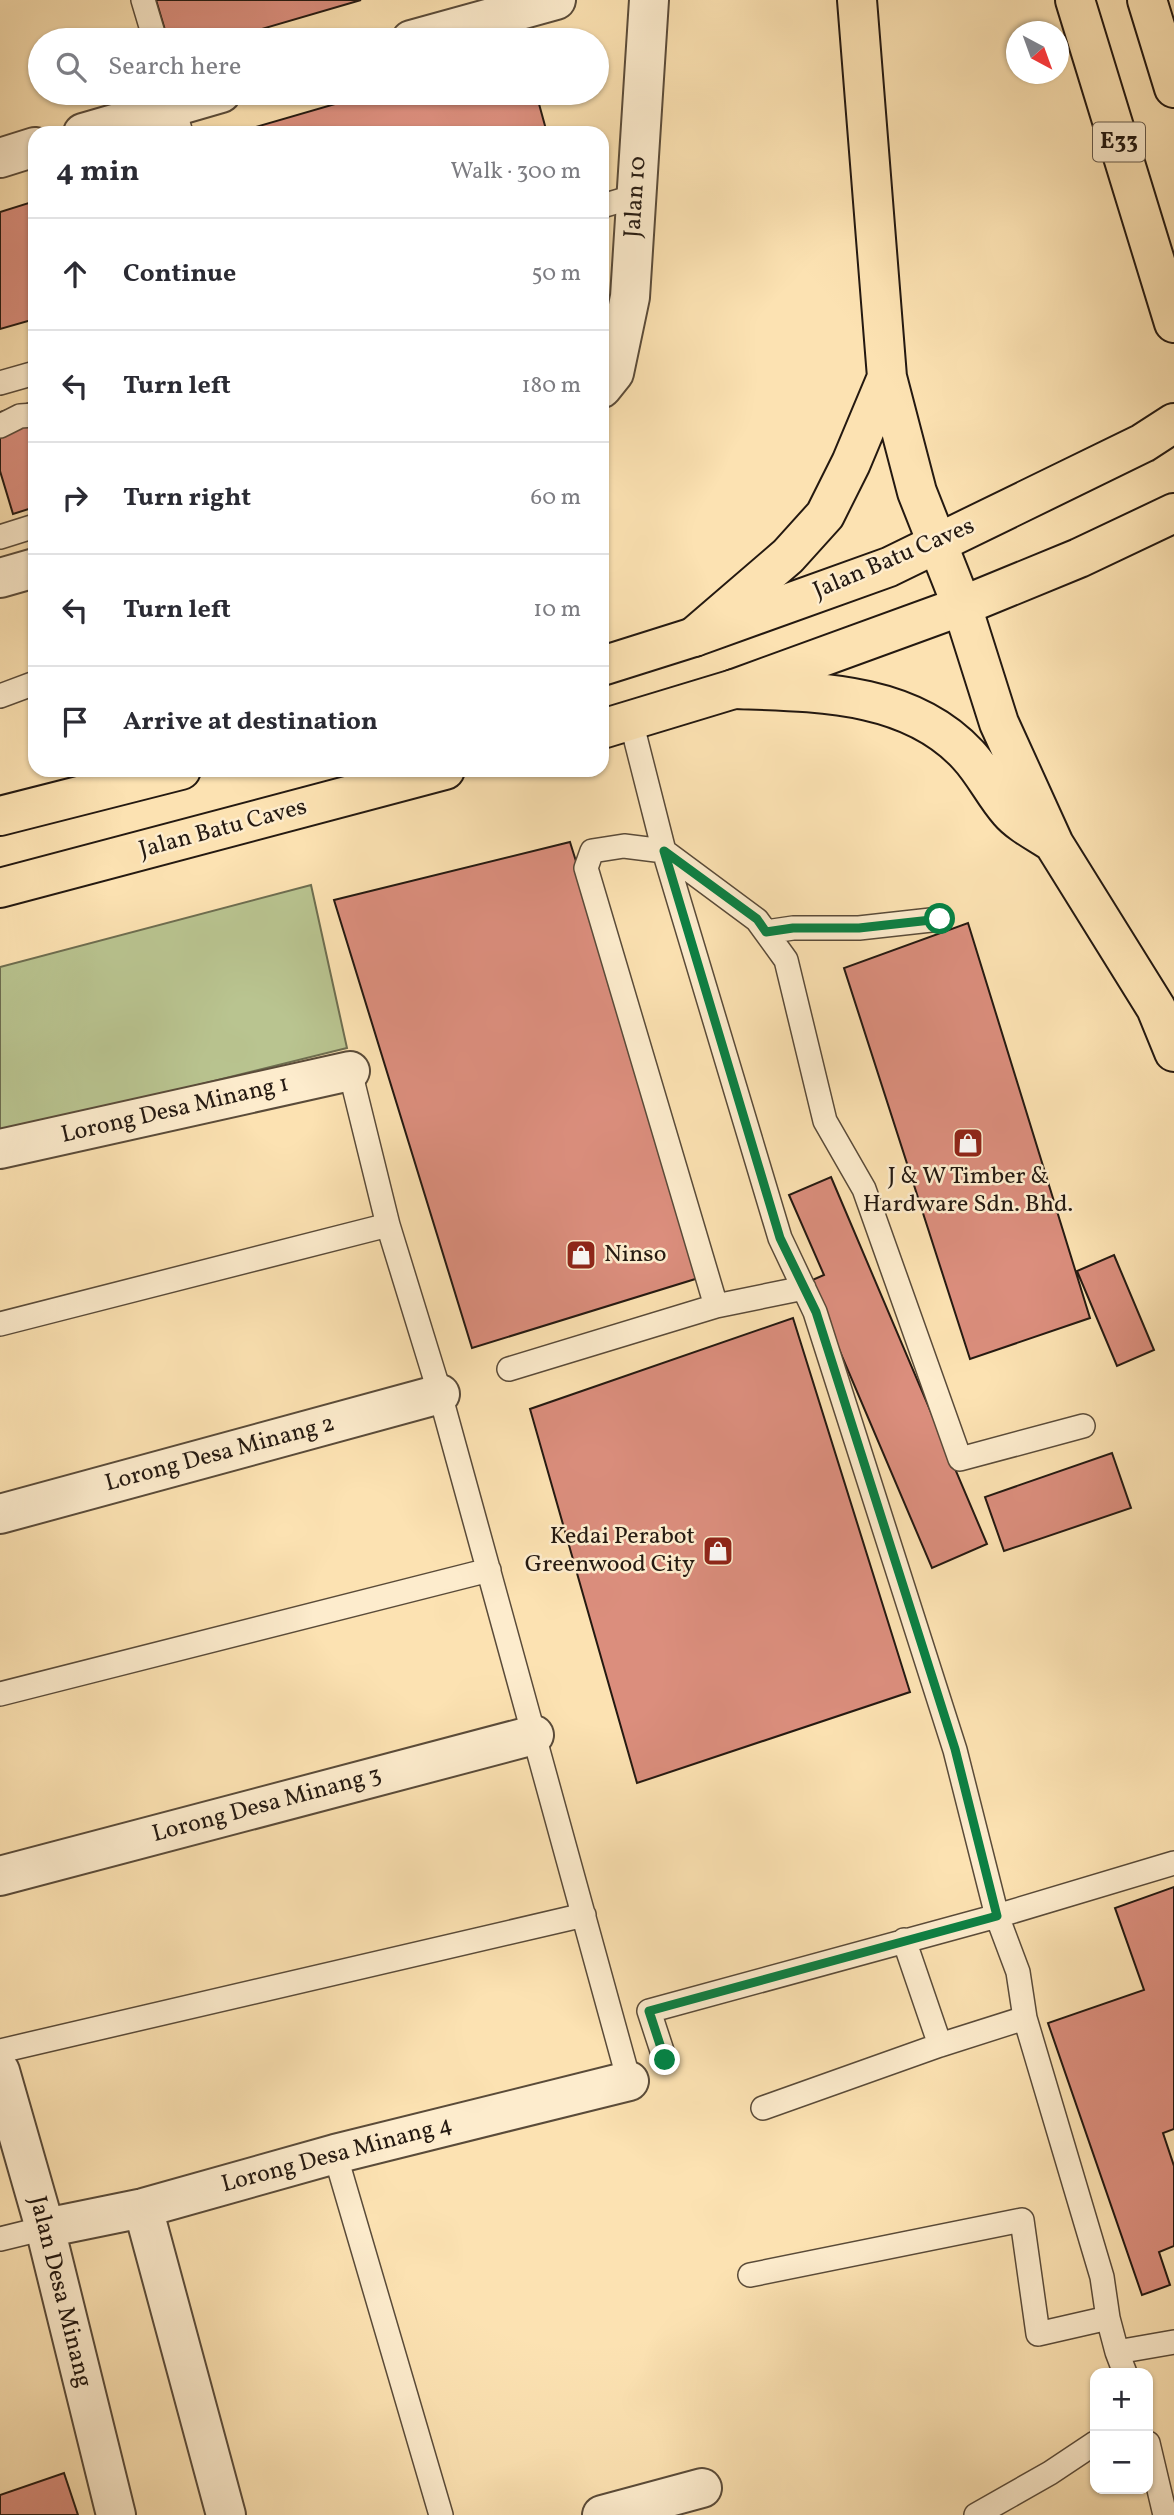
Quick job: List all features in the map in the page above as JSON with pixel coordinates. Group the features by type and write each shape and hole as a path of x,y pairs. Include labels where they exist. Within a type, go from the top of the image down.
{"main road":[{"path":"857,0 887,377 917,492 962,606 999,723 1054,844 1156,1008 1174,1052"},
{"name":"E33","path":"1075,0 1174,323"},
{"path":"1147,0 1174,88"},
{"path":"694,637 788,556 825,515 851,463 887,377"},
{"name":"Jalan Batu Caves","path":"609,664 694,637 889,567 1143,443 1174,423"},
{"path":"617,725 734,688 962,606 1079,558 1174,513"},
{"path":"734,688 815,692 857,698 895,708 930,724 968,755 1011,814 1054,844"},
{"path":"0,816 153,777"},
{"name":"Jalan Batu Caves","path":"0,888 419,777"}],"street":[{"path":"454,28 556,0"},
{"name":"Jalan 10","path":"609,379 614,373 630,297 619,201 649,0"},
{"path":"112,126 174,111"},
{"path":"0,158 28,149"},
{"path":"0,578 28,570"},
{"name":"Lorong Desa Minang 1","path":"0,1149 351,1071"},
{"name":"Lorong Desa Minang 2","path":"0,1514 440,1394"},
{"name":"Lorong Desa Minang 3","path":"0,1876 534,1735"},
{"name":"Jalan Desa Minang","path":"0,2071 45,2228 116,2515"},
{"name":"Lorong Desa Minang 4","path":"45,2228 142,2208 335,2154 629,2081"},
{"path":"142,2208 226,2515"},
{"path":"602,2515 702,2488"}],"lane":[{"path":"143,0 151,28"},
{"path":"0,383 28,375"},
{"path":"0,426 20,416 28,415"},
{"path":"0,537 28,528"},
{"path":"0,696 28,686"},
{"path":"617,725 664,851 780,1238 816,1312 955,1749 997,1916 1018,1972 1025,2018 1102,2277 1108,2318 1123,2368"},
{"path":"716,1306 586,868 592,851 624,846 664,851 757,919 786,960 825,1121 864,1189 960,1459 1083,1426"},
{"path":"766,932 793,928 859,928 940,919"},
{"path":"351,1071 387,1225 440,1394 629,2081"},
{"path":"0,1324 387,1225"},
{"path":"509,1369 716,1306 804,1288"},
{"path":"0,1694 489,1570"},
{"path":"665,2060 649,2011 997,1916 1174,1863"},
{"path":"0,2052 584,1915"},
{"path":"904,1940 940,2045"},
{"path":"764,2108 940,2045 1025,2018"},
{"path":"335,2154 441,2515"},
{"path":"750,2275 1022,2220 1038,2334 1108,2318"},
{"path":"0,2239 45,2228"},
{"path":"1117,2351 1174,2342"},
{"path":"976,2515 1050,2473 1090,2446"},
{"path":"1153,2463 1166,2515"}],"green space":[{"path":"311,885 347,1048 0,1134 0,967"}],"building":[{"path":"156,0 361,0 265,28 164,28"},
{"path":"332,105 539,105 545,126 259,126"},
{"path":"28,203 28,321 0,329 0,212"},
{"path":"28,403 28,509 13,514 0,471 0,412"},
{"path":"570,842 705,1276 472,1348 334,900"},
{"name":"J & W Timber & Hardware Sdn. Bhd.","path":"968,923 1090,1318 970,1359 844,968"},
{"path":"831,1177 987,1544 932,1568 810,1281 824,1275 789,1195"},
{"path":"1114,1255 1154,1350 1117,1366 1077,1271"},
{"name":"Kedai Perabot Greenwood City","path":"793,1318 910,1692 637,1783 530,1409"},
{"path":"1112,1453 1131,1508 1004,1551 985,1497"},
{"path":"1174,1887 1174,2129 1163,2133 1174,2166 1174,2246 1159,2252 1170,2285 1142,2295 1048,2023 1144,1990 1115,1908"},
{"path":"64,2473 78,2515 0,2515 0,2495"}],"place":[{"name":"J & W Timber & Hardware Sdn. Bhd.","path":"968,1143"},
{"name":"Ninso","path":"581,1255"},
{"name":"Kedai Perabot Greenwood City","path":"718,1551"}],"route":[{"path":"665,2060 649,2011 997,1916 955,1749 816,1312 780,1238 664,851 757,919 766,932 793,928 859,928 940,919"}]}
